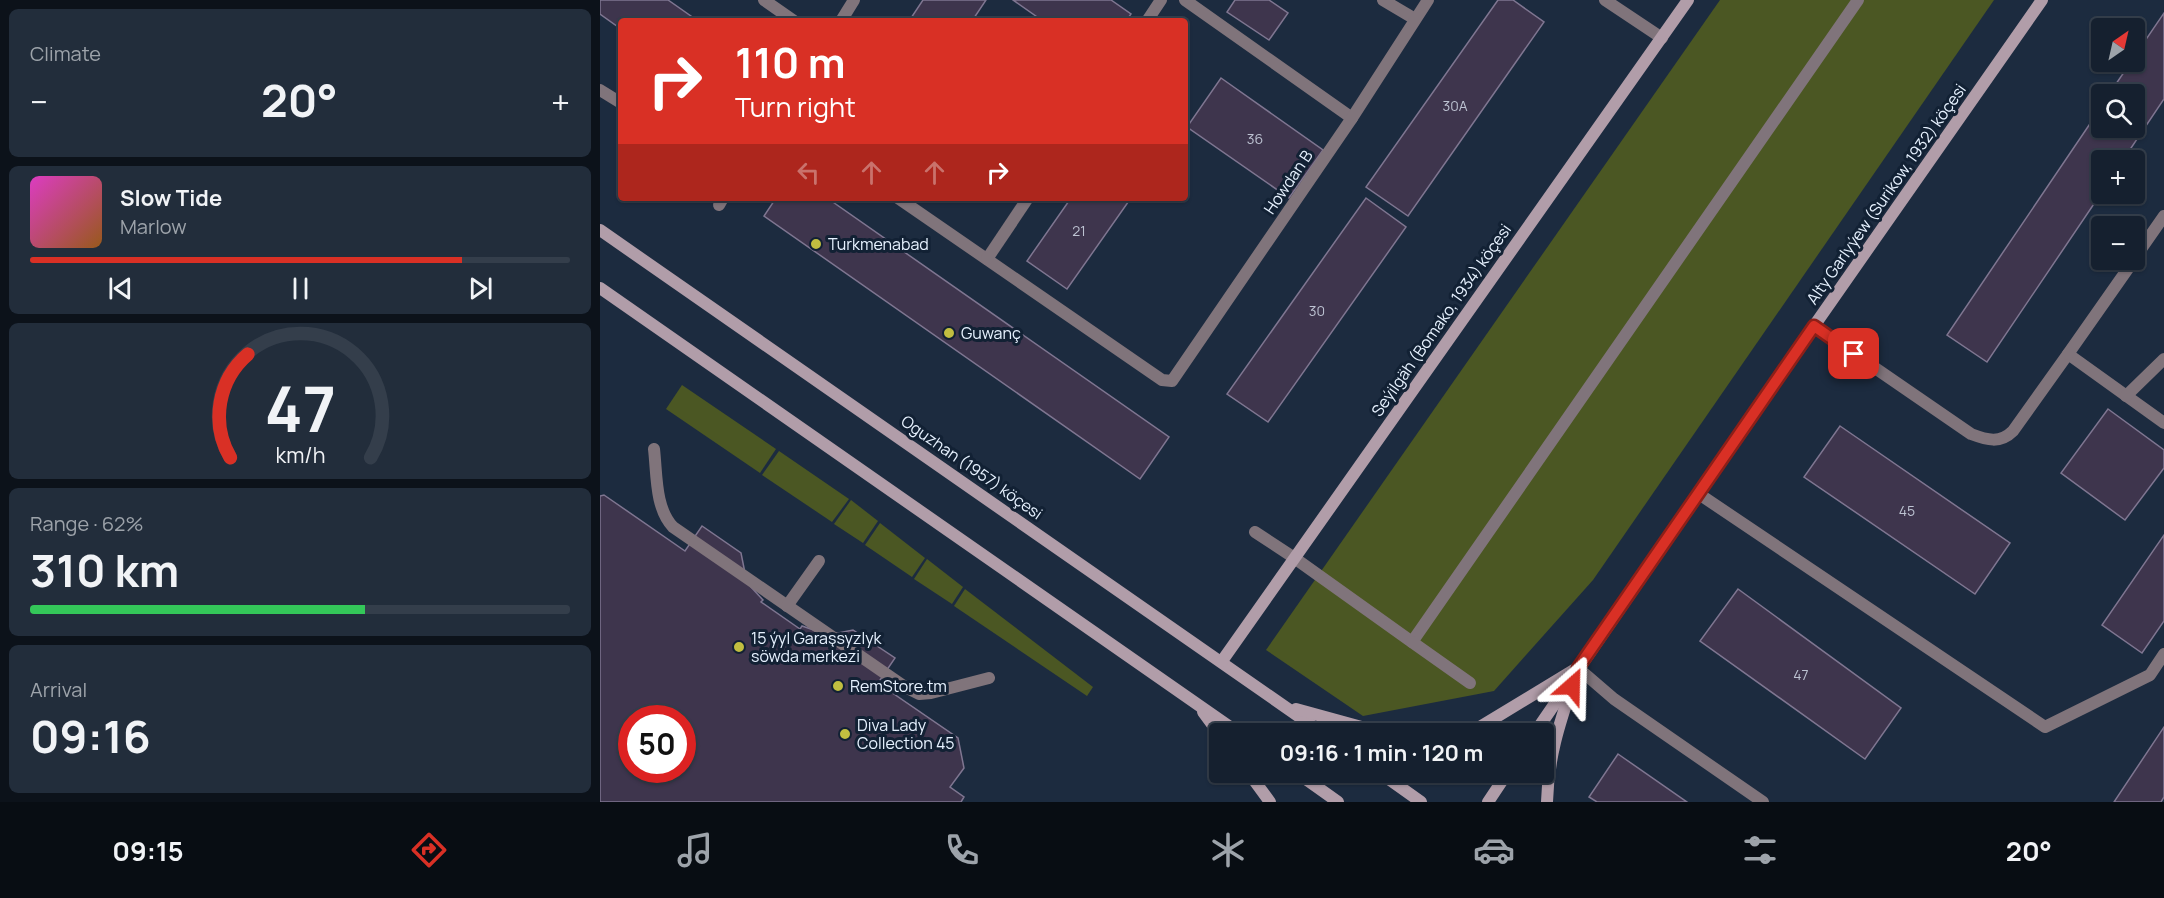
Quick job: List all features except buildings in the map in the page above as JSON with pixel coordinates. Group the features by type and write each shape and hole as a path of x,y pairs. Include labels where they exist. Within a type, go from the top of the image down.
{"main road":[{"name":"Seýilgäh (Bomako, 1934) köçesi","path":"1222,661 1293,557 1689,0"},
{"name":"Alty Garlyýew (Surikow, 1932) köçesi","path":"1541,723 1814,326 2042,0"},
{"name":"Oguzhan (1957) köçesi","path":"600,230 1309,723"},
{"path":"600,288 1225,723"},
{"path":"1486,723 1578,668"},
{"path":"1547,802 1549,761 1578,668"},
{"path":"1195,702 1211,723"},
{"path":"1287,707 1341,723"},
{"path":"1256,783 1270,802"},
{"path":"1311,783 1338,802"},
{"path":"1394,783 1420,802"},
{"path":"1488,802 1501,783"}],"street":[{"path":"764,0 790,18"},
{"path":"843,18 854,0"},
{"path":"1149,18 1161,0"},
{"path":"1185,0 1352,118"},
{"path":"1383,0 1415,20"},
{"name":"Howdan B","path":"987,259 1162,380 1172,381 1352,118 1428,0"},
{"path":"1605,0 1662,38"},
{"path":"1412,642 1858,0"},
{"path":"600,90 618,101"},
{"path":"906,201 987,259 1026,201"},
{"path":"2145,243 2164,216"},
{"path":"1814,326 1971,434 1985,440 1996,441 2007,438 2013,432 2126,270"},
{"path":"2068,354 2164,423"},
{"path":"2126,396 2164,360"},
{"path":"654,449 661,507 664,518 673,527 905,687 919,694 931,693 989,678"},
{"path":"1699,494 2045,727 2150,675 2164,654"},
{"path":"1255,532 1470,682"},
{"path":"788,606 819,561"},
{"path":"1578,668 1614,699 1763,802"}],"green space":[{"path":"1720,0 1994,0 1593,580 1494,691 1363,716 1266,650"},
{"path":"682,385 776,449 760,473 666,409"},
{"path":"779,451 849,499 832,522 762,475"},
{"path":"851,500 878,521 863,543 834,524"},
{"path":"880,523 925,558 912,577 865,545"},
{"path":"927,559 963,587 952,604 914,579"},
{"path":"965,589 1093,687 1087,696 954,606"}],"place":[{"name":"Turkmenabad","path":"816,244"},
{"name":"Guwanç","path":"949,333"},
{"name":"15 ýyl Garaşsyzlyk söwda merkezi","path":"739,647"},
{"name":"RemStore.tm","path":"838,686"},
{"name":"Diva Lady Collection 45","path":"845,734"}],"route":[{"path":"1572,686 1578,668 1814,326 1854,354"}]}
